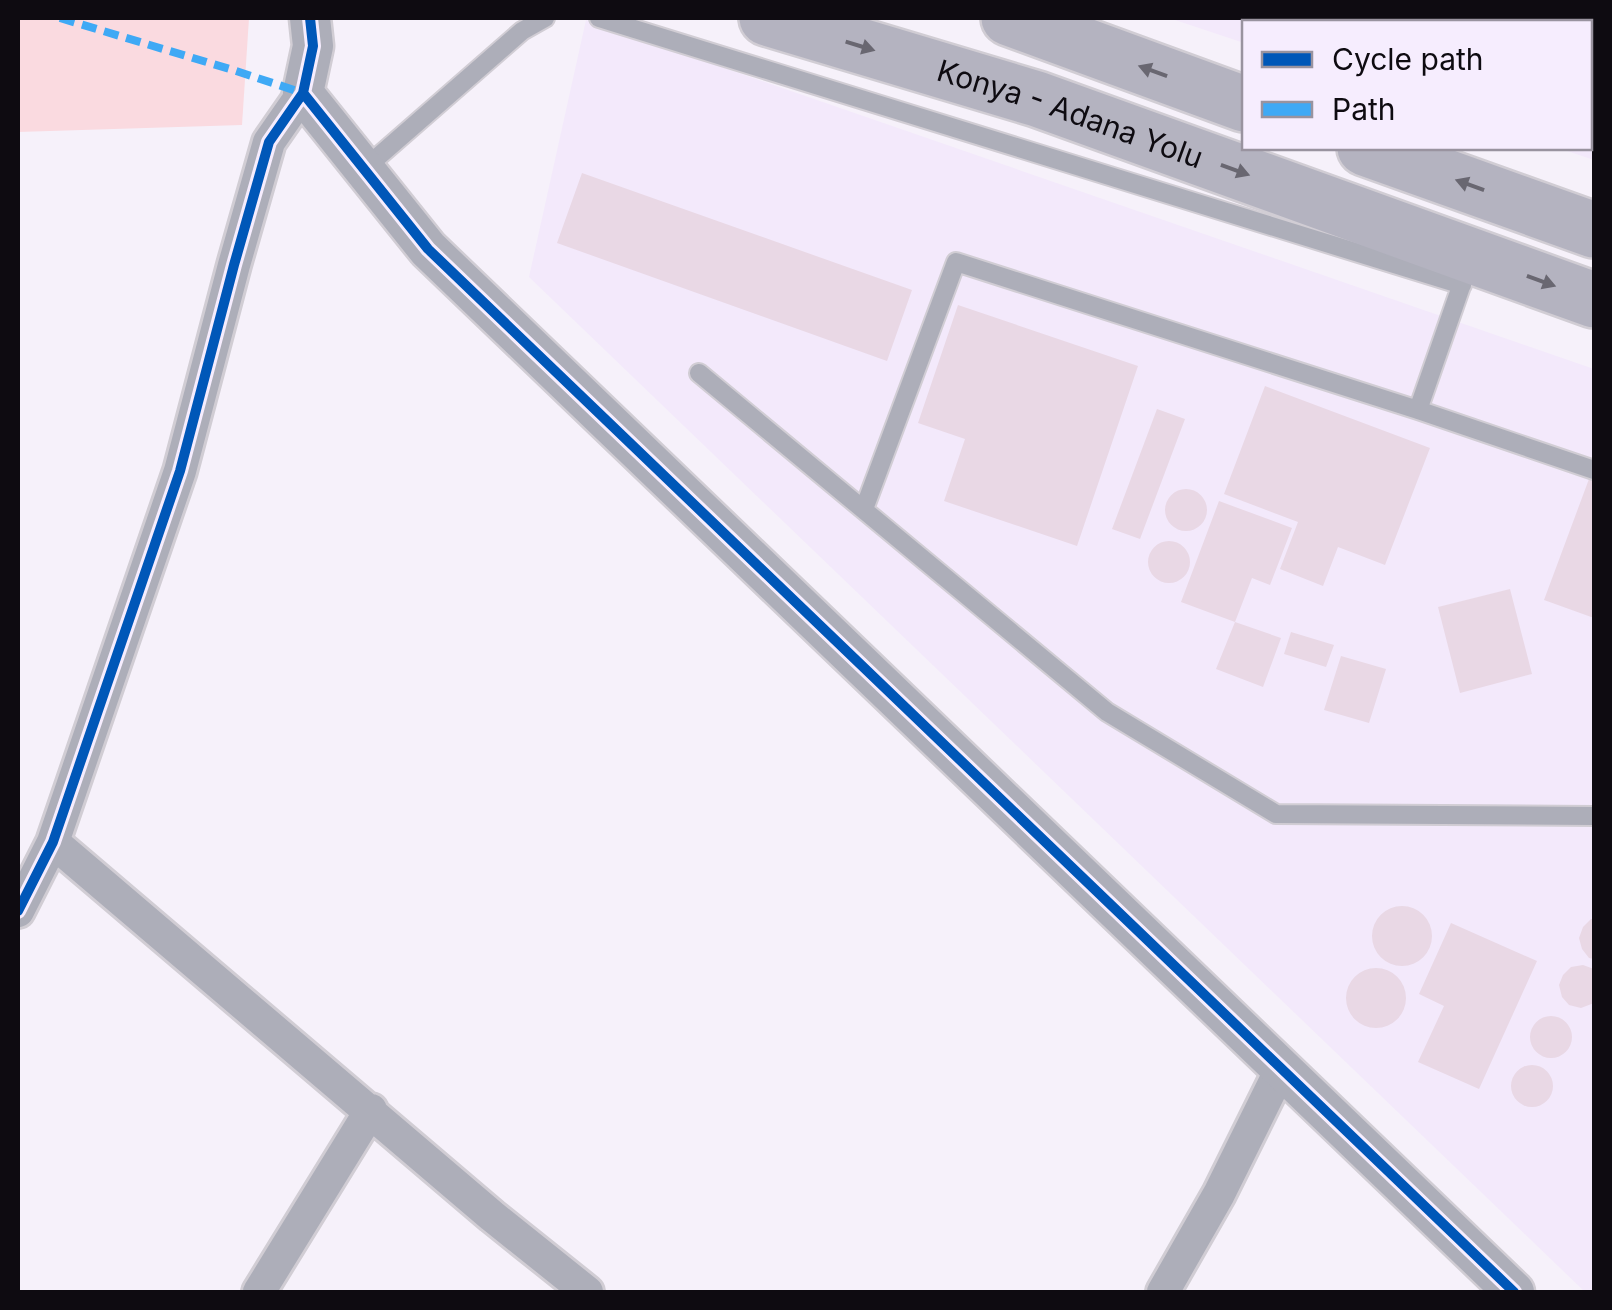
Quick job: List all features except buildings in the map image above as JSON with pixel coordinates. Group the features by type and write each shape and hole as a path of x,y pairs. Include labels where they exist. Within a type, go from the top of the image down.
{"highway":[{"name":"Konya - Adana Yolu","path":"767,18 1037,99 1467,271 1594,300"},
{"path":"1009,18 1242,103"},
{"path":"1371,150 1594,230"}],"street":[{"path":"18,911 54,842 180,470 270,142 303,94 318,27"},
{"path":"303,94 428,249 1281,1069 1495,1286"},
{"path":"54,842 492,1216 587,1292"},
{"path":"1163,1292 1219,1194 1281,1069"},
{"path":"260,1292 371,1110"}],"lane":[{"path":"364,170 522,31 545,18"},
{"path":"599,18 1467,271 1418,410"},
{"path":"864,509 956,262 1594,470"},
{"path":"700,373 1108,712 1276,814 1594,816"}],"shaded area":[{"path":"18,18 249,18 242,125 18,132"},
{"path":"1169,18 1594,18 1594,160 1564,150 1592,150 1592,20 1242,20 1242,42"},
{"path":"586,20 1594,369 1594,1292 1585,1292 529,277"}],"marked path":[{"path":"60,18 303,93"}],"cycle path":[{"path":"310,18 313,46 303,93 428,249 1514,1292"},
{"path":"18,911 53,842 180,471 269,142 303,93"}]}
